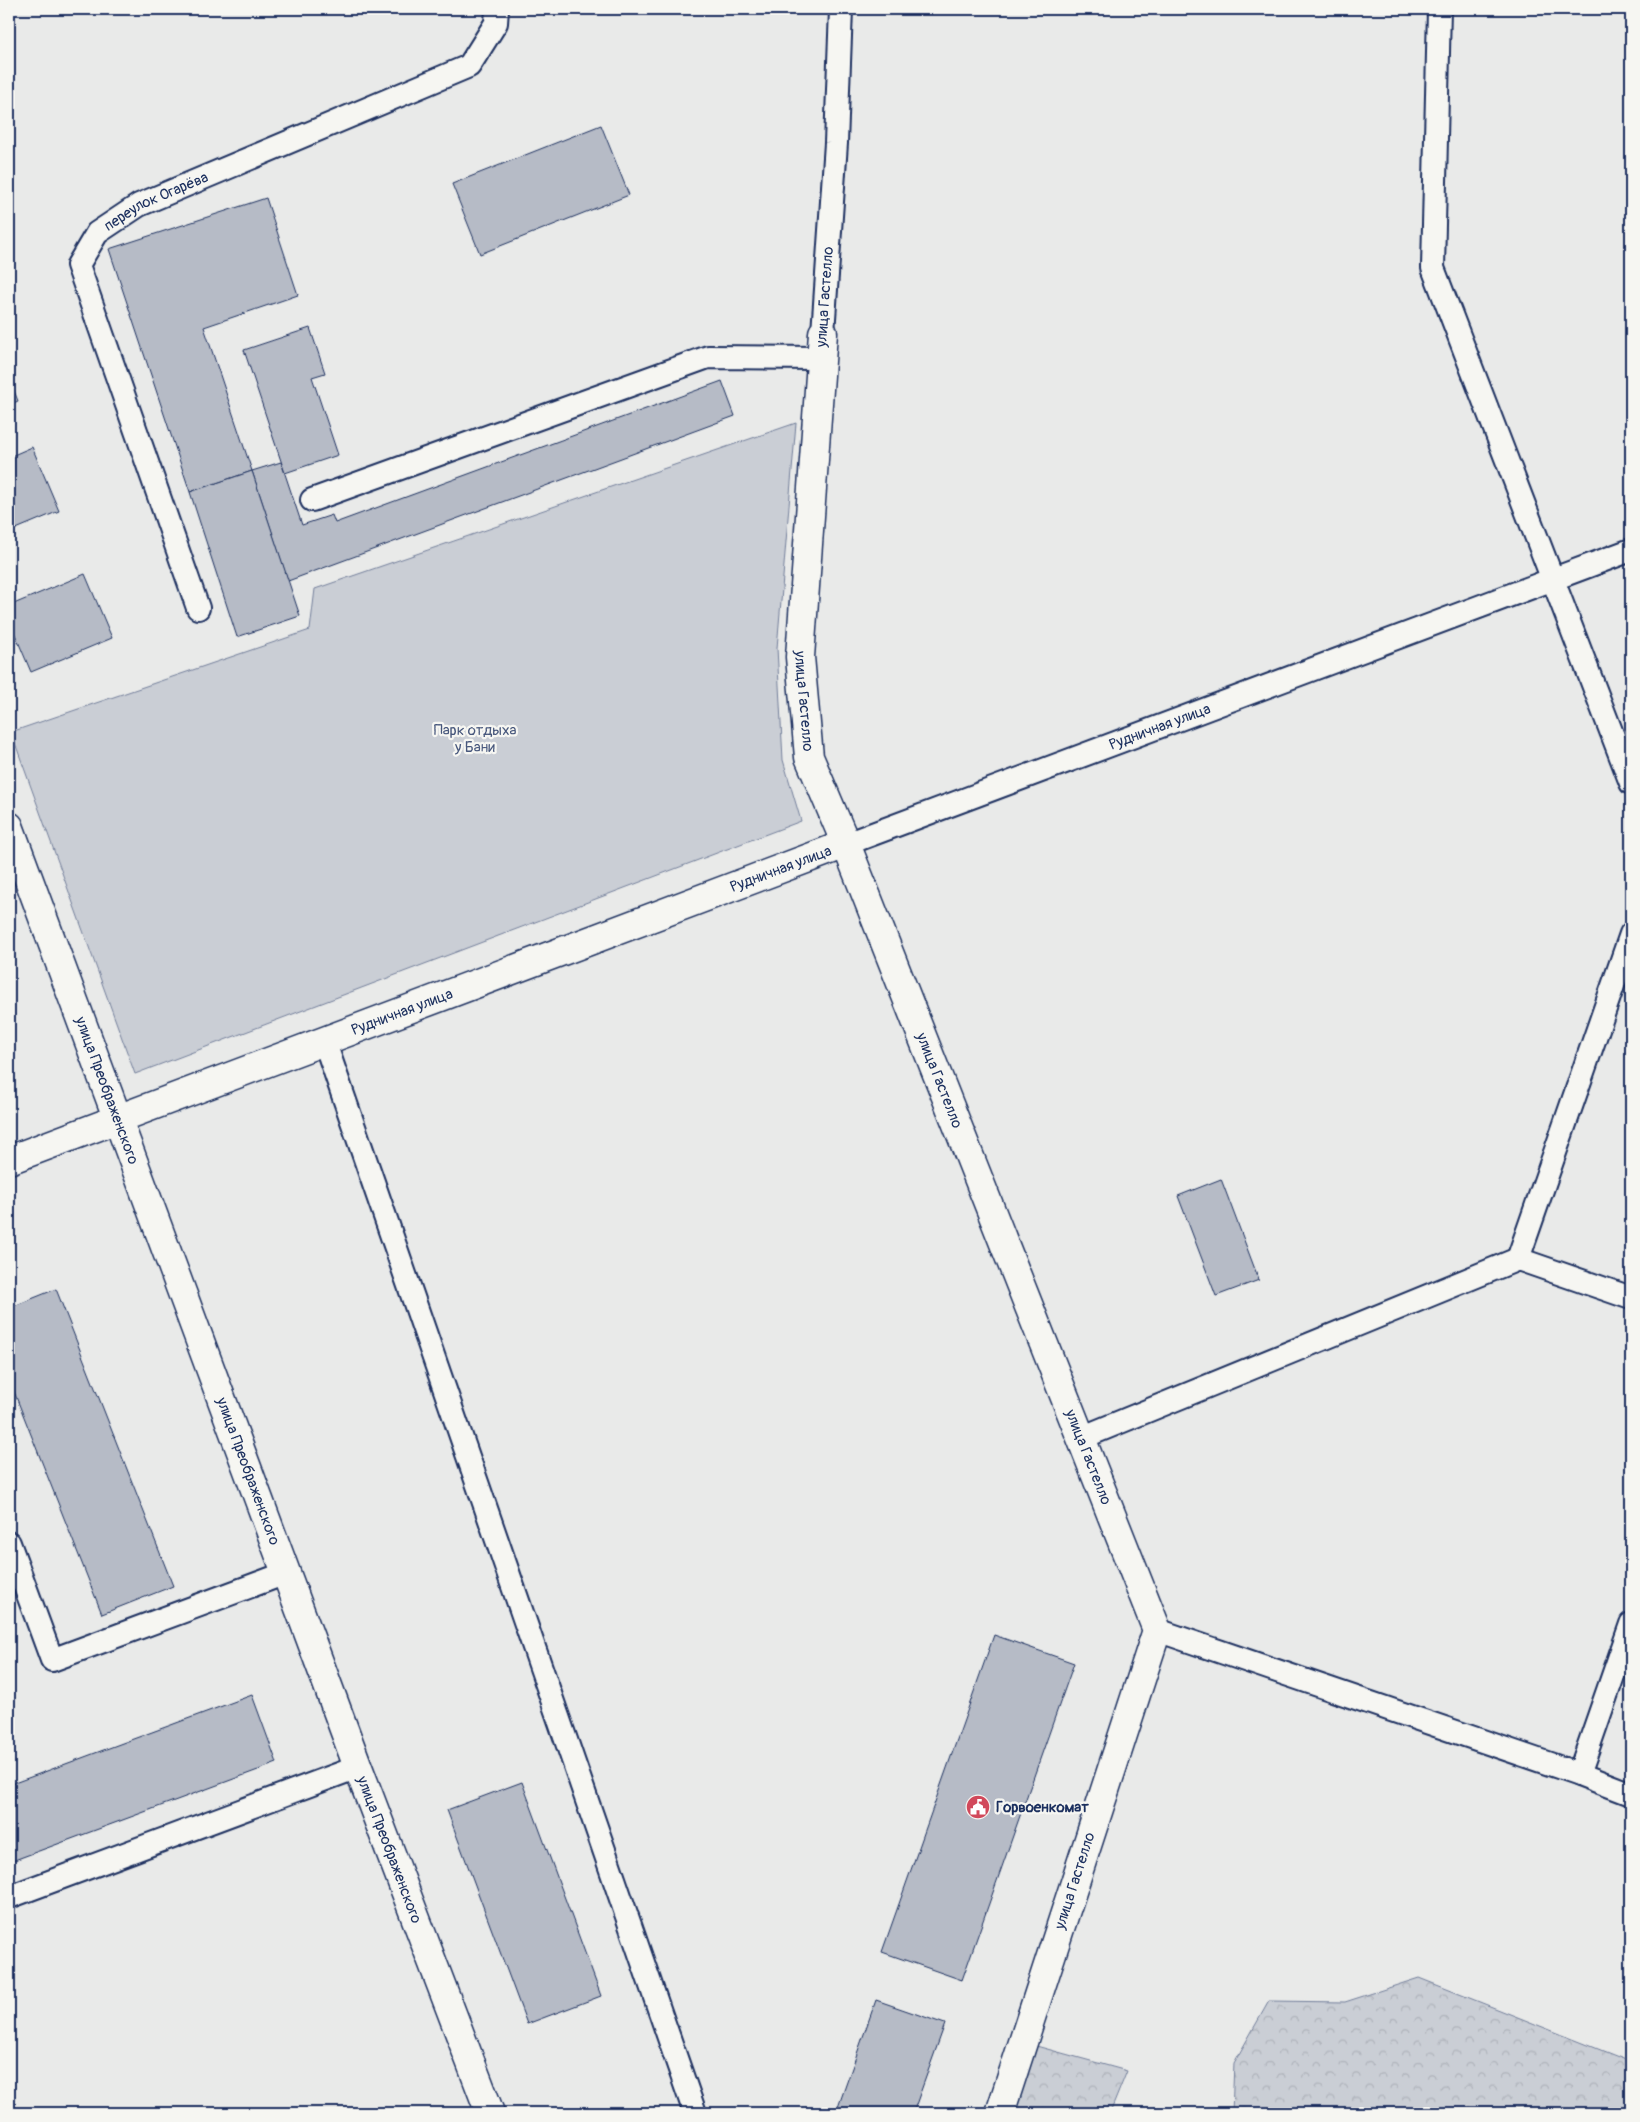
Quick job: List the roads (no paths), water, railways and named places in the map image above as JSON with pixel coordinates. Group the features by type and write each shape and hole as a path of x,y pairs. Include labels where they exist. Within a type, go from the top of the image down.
{"street":[{"name":"улица Гастелло","path":"822,346 800,658 809,757 846,844 1157,1630 1000,2113"},
{"name":"улица Преображенского","path":"9,826 358,1767 490,2113"},
{"name":"Рудничная улица","path":"9,1160 846,844"}],"lane":[{"name":"переулок Огарёва","path":"198,608 78,265 97,233 139,205 468,66 496,23 497,9"},
{"name":"улица Гастелло","path":"822,346 836,143 842,9"},
{"path":"1439,9 1433,268 1631,783"},
{"path":"312,500 708,357 822,346"},
{"name":"Рудничная улица","path":"846,844 1631,550"},
{"path":"1518,1260 1631,934"},
{"path":"324,1040 694,2113"},
{"path":"1081,1438 1518,1260 1631,1298"},
{"path":"9,1543 52,1660 286,1573"},
{"path":"1579,1774 1631,1624"},
{"path":"1157,1630 1579,1774 1631,1794"},
{"path":"9,1897 358,1767"}],"place":[{"name":"Горвоенкомат","path":"978,1807"}],"park label":[{"name":"Парк отдыха у Бани","path":"475,738"}]}
